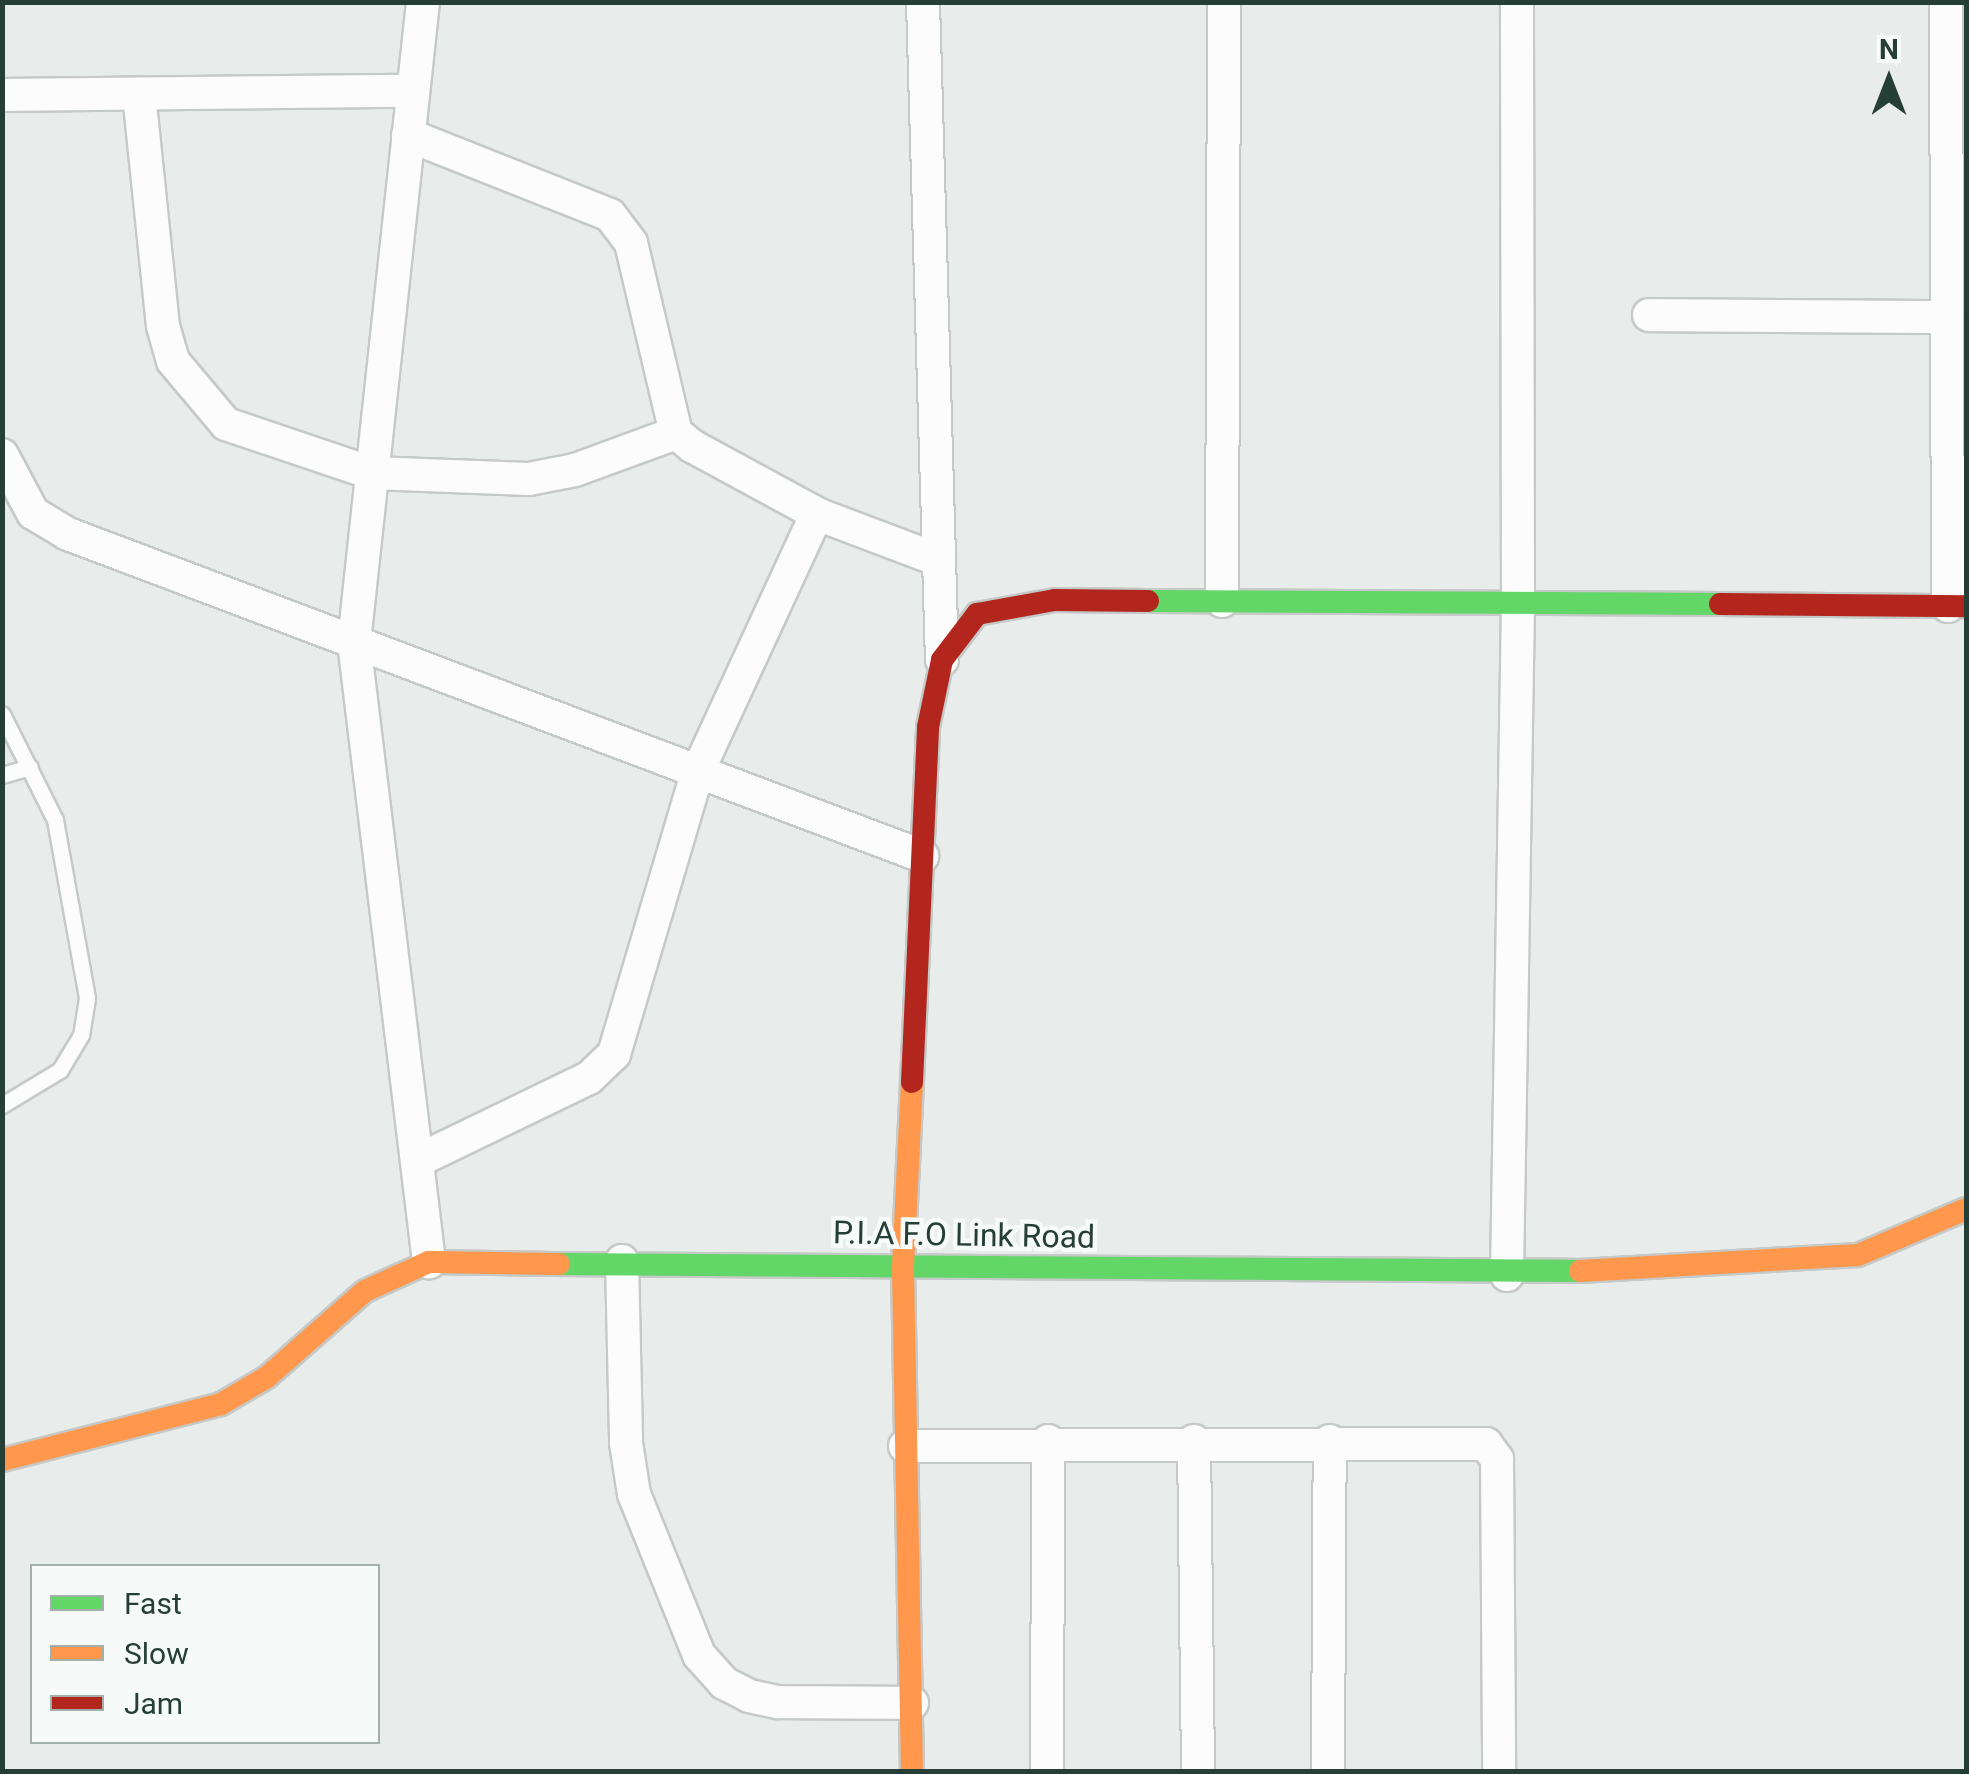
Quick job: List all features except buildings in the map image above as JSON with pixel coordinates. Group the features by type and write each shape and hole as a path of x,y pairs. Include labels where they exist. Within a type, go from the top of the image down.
{"street":[{"path":"423,2 354,642 429,1262"},
{"path":"912,1772 903,1268 928,727 942,660 923,2"},
{"path":"1222,601 1224,2"},
{"path":"1507,1276 1518,603 1517,2"},
{"path":"942,660 976,614 1056,600 1957,606 1947,317 1946,2"},
{"path":"2,95 413,91"},
{"path":"140,94 163,326 173,361 226,424 372,473 529,479 574,470 676,433"},
{"path":"408,135 610,215 631,243 676,433 818,514 939,560"},
{"path":"1649,315 1947,317"},
{"path":"2,455 33,513 68,534 922,856"},
{"path":"419,1160 590,1078 614,1054 698,771 818,514"},
{"name":"P.I.A F.O Link Road","path":"2,1460 221,1404 266,1377 365,1291 429,1262 622,1261 1507,1276 1858,1255 1966,1209"},
{"path":"622,1261 626,1443 634,1494 699,1655 724,1683 748,1696 778,1702 912,1703"},
{"path":"905,1446 1048,1441 1486,1444 1497,1459 1500,1772"},
{"path":"1047,1772 1048,1441"},
{"path":"1194,1441 1198,1772"},
{"path":"1328,1772 1330,1442"}],"lane":[{"path":"2,714 55,820 87,998 81,1035 60,1070 2,1105"},
{"path":"2,775 30,767"}],"traffic: fast":[{"path":"1148,601 1720,604"},
{"path":"559,1264 1580,1271"}],"traffic: slow":[{"path":"912,1082 903,1268 912,1772"},
{"path":"1580,1271 1858,1255 1966,1209"},
{"path":"2,1460 221,1404 267,1377 365,1291 429,1262 559,1264"}],"traffic: jam":[{"path":"912,1082 928,727 942,660 977,614 1055,600 1148,601"},
{"path":"1720,604 1966,606"}]}
